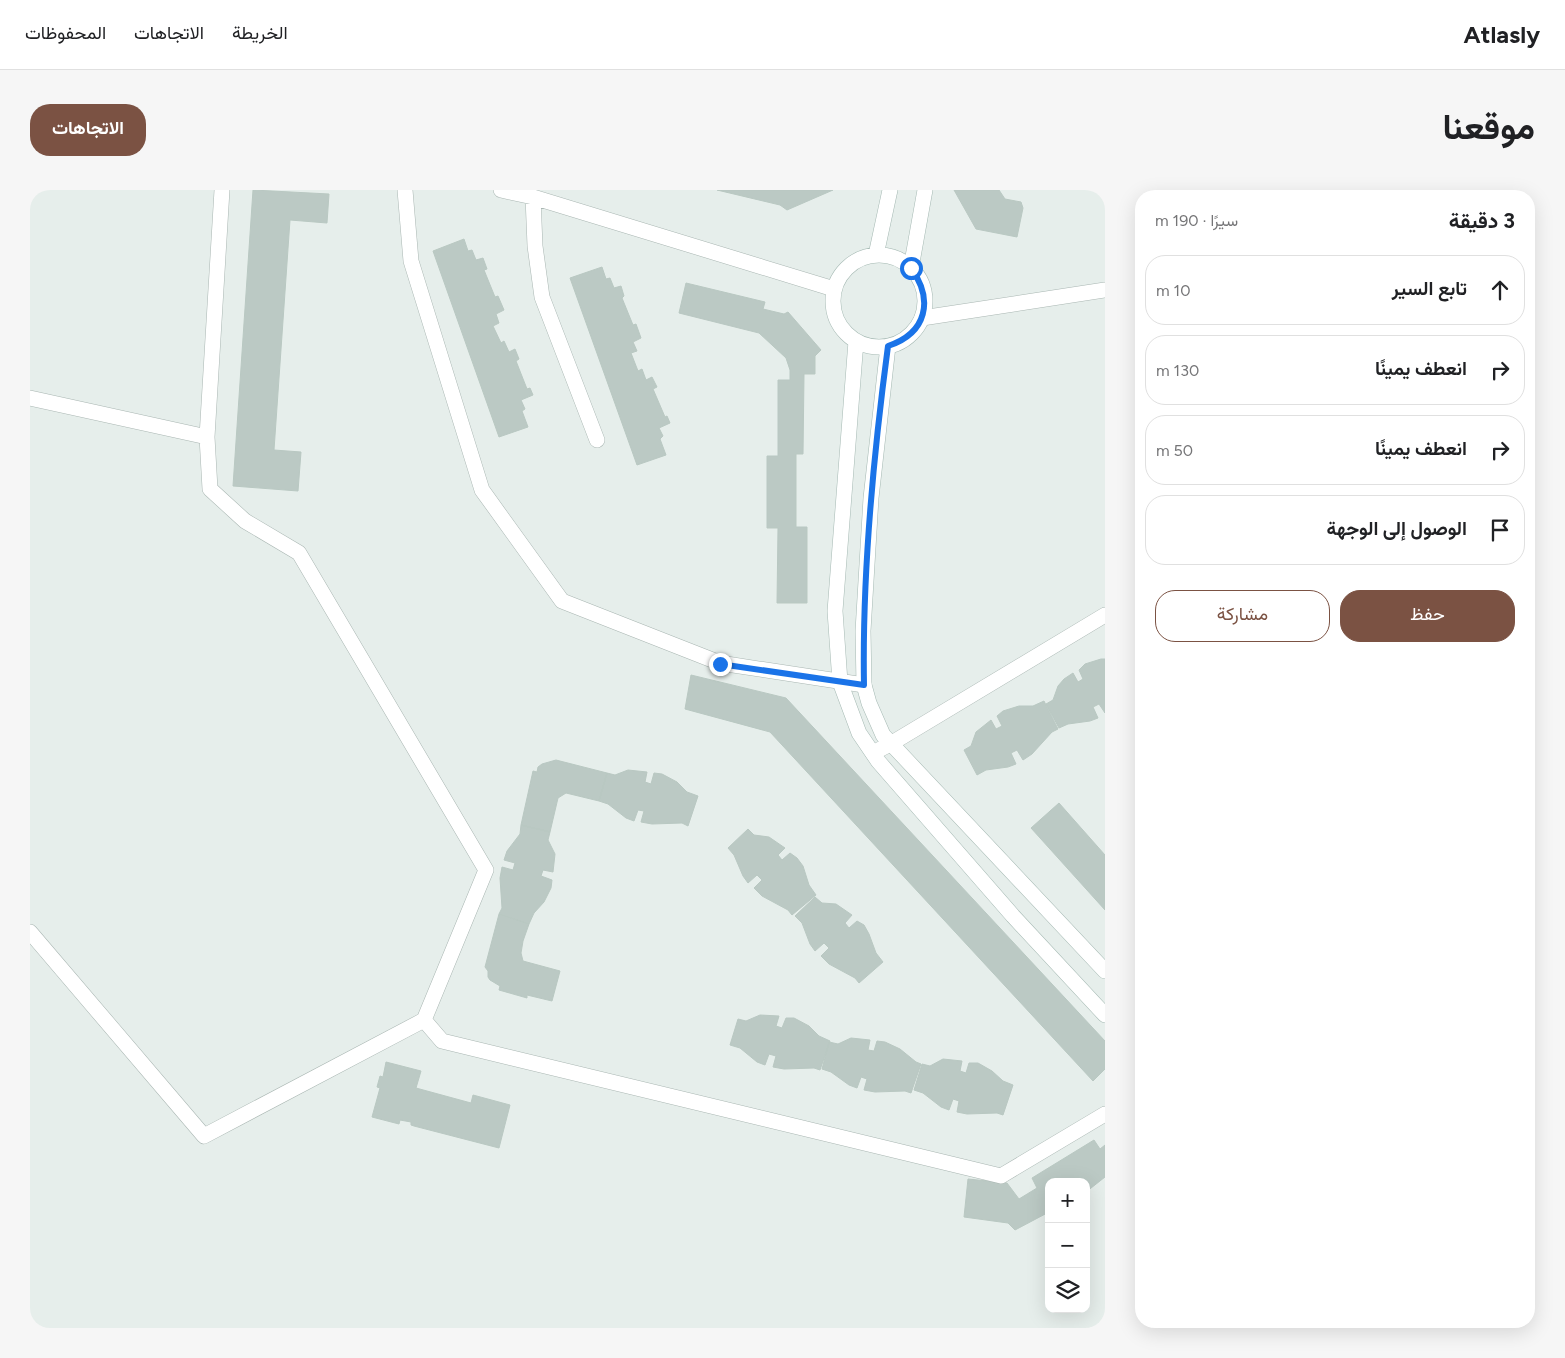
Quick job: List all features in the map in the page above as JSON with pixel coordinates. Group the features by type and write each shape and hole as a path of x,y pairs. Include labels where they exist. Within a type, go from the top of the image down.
{"street":[{"path":"30,932 204,1136 424,1020 486,870 299,553 245,521 210,488 207,437 222,190"},
{"path":"405,190 411,261 482,490 562,601 720,664 864,685"},
{"path":"501,190 533,197 834,289"},
{"path":"876,255 890,190"},
{"path":"911,268 925,190"},
{"path":"533,197 534,246 542,297 597,440"},
{"path":"876,255 894,258 911,268 919,279 924,291 925,305 922,318 909,336 888,346 877,347 856,341 846,334 834,313 833,301 834,289 845,269 864,257 876,255"},
{"path":"922,318 1105,290"},
{"path":"856,341 835,611 840,682 860,733 873,753 906,794 1013,916 1105,1015"},
{"path":"888,346 871,498 863,631 864,685 869,703 883,735 1105,971"},
{"path":"30,398 207,437"},
{"path":"873,753 1105,615"},
{"path":"424,1020 442,1041 1001,1176 1105,1114"}],"building":[{"path":"253,190 329,194 327,223 290,220 274,450 301,452 298,491 233,486"},
{"path":"717,190 833,190 787,210 780,205"},
{"path":"954,190 999,190 1005,199 1021,202 1023,208 1017,237 976,229"},
{"path":"464,239 468,251 472,250 476,260 483,258 487,269 484,270 495,297 498,296 504,310 496,314 499,323 493,326 501,343 504,341 509,352 515,349 519,359 516,361 527,389 530,388 533,395 521,400 525,409 522,411 528,427 499,437 433,251"},
{"path":"602,267 606,279 610,278 614,288 621,286 624,296 622,298 633,325 636,324 641,338 633,342 637,351 631,353 638,371 642,369 646,380 652,377 657,387 653,389 665,417 667,416 670,423 659,428 663,436 660,439 666,455 637,465 570,278"},
{"path":"686,283 765,302 763,309 784,314 788,312 821,350 815,356 815,374 804,374 803,454 796,454 796,527 807,527 807,603 777,603 778,528 767,528 767,456 778,456 778,380 790,380 790,370 786,358 759,333 679,313"},
{"path":"1105,659 1105,713 1099,704 1093,707 1098,718 1068,724 1059,728 1046,704 1053,700 1058,686 1064,679 1073,673 1078,682 1083,679 1079,670 1085,664"},
{"path":"691,675 786,698 1105,1041 1105,1069 1093,1081 770,732 685,709"},
{"path":"1044,701 1058,729 1052,732 1032,754 1023,760 1017,750 1011,753 1016,764 986,770 977,775 964,750 971,746 976,732 991,720 996,729 1002,726 997,716 1003,711 1019,706 1033,706"},
{"path":"556,760 607,773 599,801 566,793 558,798 550,832 521,825 533,771 537,772 538,767 542,764"},
{"path":"628,770 647,772 645,782 651,784 654,773 662,774 677,782 687,792 698,796 688,826 682,823 652,824 641,822 644,811 638,810 634,821 626,818 608,804 599,801 607,773 615,775"},
{"path":"1059,803 1105,855 1105,910 1031,828"},
{"path":"521,825 550,832 548,840 555,854 553,872 543,870 541,876 552,880 551,888 529,924 499,914 502,908 500,878 502,867 513,870 515,863 504,860 507,851 520,834"},
{"path":"748,829 754,835 769,837 785,848 778,855 782,860 790,853 803,866 809,885 816,895 792,915 788,910 762,896 754,888 762,880 757,875 748,883 734,855 728,848"},
{"path":"815,897 822,903 836,904 852,915 845,923 849,928 857,921 864,925 869,934 876,953 883,962 859,983 855,978 829,964 821,956 829,948 824,943 815,951 810,944 802,923 795,916"},
{"path":"499,914 529,924 521,953 523,961 560,971 552,1001 527,995 527,998 499,990 500,986 488,977 488,971 485,967"},
{"path":"760,1015 779,1016 776,1026 782,1028 786,1018 794,1018 809,1026 819,1036 830,1041 820,1070 814,1068 784,1069 773,1067 776,1056 769,1054 765,1065 757,1062 740,1048 730,1045 738,1019 746,1021"},
{"path":"851,1038 870,1040 868,1050 874,1051 877,1041 885,1042 900,1049 921,1064 911,1093 905,1091 875,1092 864,1090 867,1079 861,1077 857,1088 849,1085 831,1072 822,1069 829,1042 838,1044"},
{"path":"943,1059 962,1061 960,1071 966,1073 969,1063 978,1063 992,1071 1003,1081 1013,1085 1003,1115 997,1113 967,1114 957,1112 959,1101 953,1099 949,1110 941,1107 923,1093 914,1090 922,1064 930,1066"},
{"path":"386,1062 421,1071 416,1088 471,1103 473,1095 510,1105 499,1148 414,1126 411,1125 411,1122 400,1120 399,1124 372,1117 380,1088 377,1087 380,1076 383,1077"},
{"path":"1094,1140 1100,1149 1105,1145 1105,1177 1090,1189 1090,1178 1045,1178 1045,1214 1015,1230 1008,1223 964,1217 968,1179 1007,1183 1019,1199 1037,1188 1032,1178"}],"route":[{"path":"720,664 864,685 863,631 871,498 888,346 909,336 922,318 925,305 924,291 919,279 911,268"}]}
